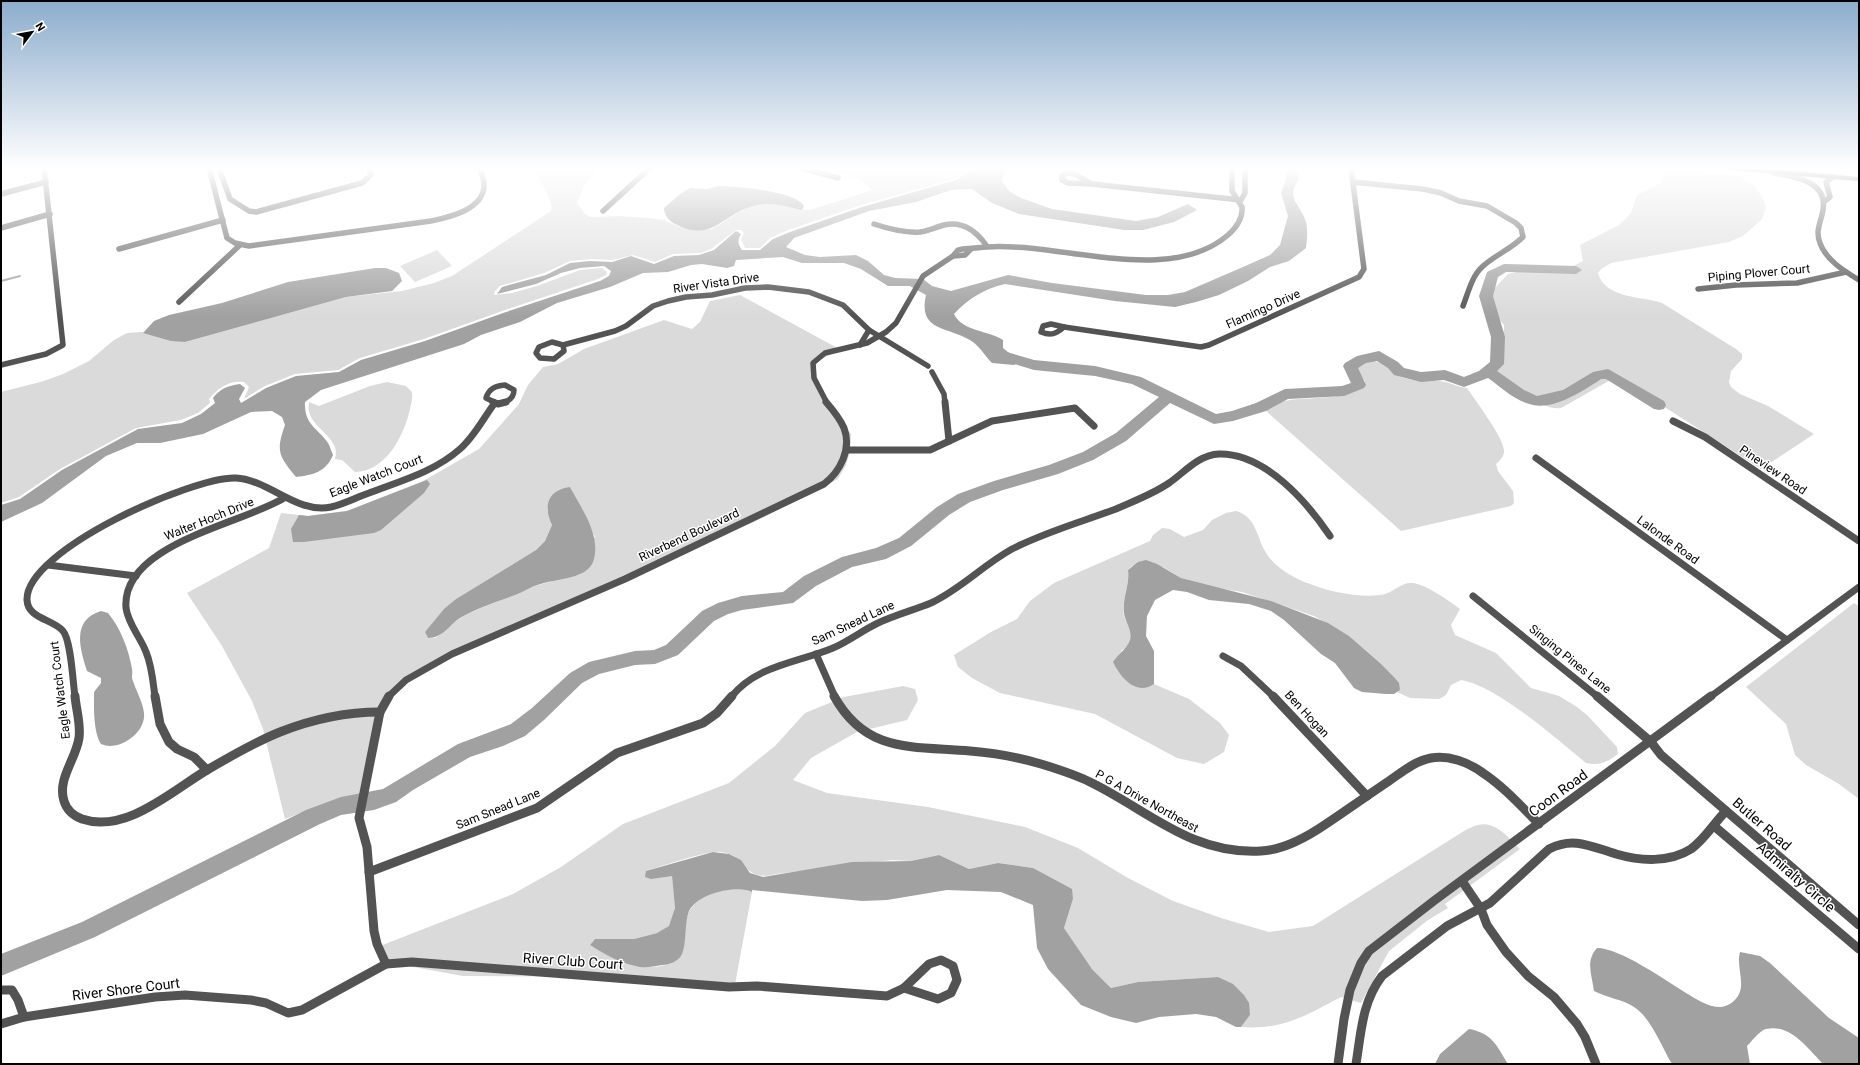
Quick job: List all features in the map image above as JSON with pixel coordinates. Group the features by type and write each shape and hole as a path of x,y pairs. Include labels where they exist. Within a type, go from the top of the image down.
{"street":[{"path":"1,228 37,218"},
{"path":"1,365 46,354 63,345 50,218"},
{"path":"119,249 223,220 227,238 240,245 249,246 431,221 444,218"},
{"name":"Riverbend Boulevard","path":"369,872 366,847 359,818 380,712 387,697 405,680 451,655 600,590 823,485 836,473 847,450 846,431 840,420 823,398 812,369 813,363 825,353 860,345 886,332 896,323 922,277 927,271 953,256 965,255 970,252 970,249 986,245 1016,244 1132,260 1173,258 1206,248 1228,235 1238,224 1241,218"},
{"name":"Flamingo Drive","path":"1064,326 1201,347 1209,345 1359,277 1364,269 1358,218"},
{"path":"1463,306 1473,281 1482,267 1515,245 1522,237 1523,232 1516,223 1507,218"},
{"path":"1821,218 1818,234 1820,243 1827,256 1846,272 1859,280"},
{"path":"874,224 899,231 914,233 929,231 950,223 958,224 975,233 986,245"},
{"path":"179,302 240,245"},
{"name":"Piping Plover Court","path":"1698,289 1736,285 1792,283 1846,272"},
{"name":"River Vista Drive","path":"563,345 615,331 626,326 653,306 668,301 760,286 809,292 850,309 869,330 930,369 944,394 949,441"},
{"path":"860,345 869,330"},
{"name":"Eagle Watch Court","path":"380,712 344,713 293,727 248,747 207,770 145,810 124,818 102,822 90,822 78,819 70,813 64,805 61,794 62,784 76,751 79,739 67,637 59,626 34,615 30,609 27,600 33,582 48,566 80,538 115,517 142,505 208,482 230,478 249,480 284,498 310,507 329,507 425,471 444,462 462,447 494,404"},
{"path":"847,450 930,450 992,421 1075,408 1094,426"},
{"name":"Pineview Road","path":"1673,421 1705,438 1859,541"},
{"name":"Sam Snead Lane","path":"369,872 537,808 561,794 595,767 617,753 707,720 720,710 734,691 751,678 843,643 899,614 938,599 972,579 1004,554 1030,541 1128,503 1178,477 1194,461 1212,454 1241,456 1265,468 1313,511 1330,536"},
{"name":"Lalonde Road","path":"1536,458 1788,640"},
{"name":"Walter Hoch Drive","path":"207,770 191,756 176,750 164,736 148,656 142,639 126,609 127,593 136,576 151,559 170,546 260,511 284,498"},
{"path":"48,566 136,576"},
{"name":"Coon Road","path":"1338,1064 1351,986 1362,960 1369,951 1859,587"},
{"name":"Singing Pines Lane","path":"1473,596 1560,665 1651,742"},
{"name":"P G A Drive Northeast","path":"816,654 841,709 855,724 876,738 899,745 983,752 1040,763 1090,782 1112,793 1169,830 1190,840 1214,848 1249,852 1288,845 1309,835 1421,760 1443,756 1456,758 1484,772 1539,824"},
{"name":"Ben Hogan","path":"1223,656 1241,666 1259,681 1367,796"},
{"name":"Butler Road","path":"1651,742 1661,755 1859,924"},
{"path":"1356,1064 1365,1007 1368,994 1374,984 1382,976 1448,925 1481,909 1521,875 1535,859 1552,847 1573,841 1587,843 1631,858 1662,859 1680,855 1690,850 1709,834 1726,811"},
{"name":"Admiralty Circle","path":"1714,826 1859,949"},
{"path":"369,872 374,931 377,944 386,964"},
{"path":"1462,881 1481,909 1487,925 1516,965 1554,997 1578,1024 1596,1064"},
{"name":"River Club Court","path":"386,964 412,962 729,987 757,986 887,996 904,988 929,964 941,960 953,966 957,980 951,993 938,999 904,988"},
{"name":"River Shore Court","path":"1,1024 24,1017 148,998 185,995 252,1000 266,1003 288,1013 302,1010 386,964"},
{"path":"1,990 12,990 18,1000 24,1017"}],"shaded area":[{"path":"541,218 643,218 664,220 680,227 712,229 730,218 824,218 770,238 760,248 745,248 741,239 744,233 741,230 736,230 711,249 701,253 673,254 655,262 633,255 613,260 591,259 570,261 544,273 500,286 495,291 494,295 512,293 537,286 580,270 602,268 607,272 606,275 424,339 360,358 338,370 295,374 265,386 244,399 249,387 244,382 233,382 216,391 209,399 210,403 198,413 181,420 136,428 60,469 19,497 1,503 1,392 44,381 63,374 89,361 114,340 127,333 141,332 185,342 346,297 402,291 434,283 452,276"},
{"path":"668,218 729,218 709,229 700,230 689,229 675,224"},
{"path":"831,218 850,218 794,238 786,247 805,255 820,257 856,255 868,261 884,275 895,278 923,279 932,286 951,291 1008,275 1052,283 1146,295 1168,295 1185,292 1270,255 1280,245 1288,218 1304,218 1307,232 1306,248 1289,261 1270,267 1248,281 1219,295 1175,307 1115,301 1005,284 984,291 965,303 954,314 958,320 970,328 1003,340 1003,348 1020,362 1014,365 992,363 970,340 936,326 926,315 926,295 910,286 888,286 861,269 844,263 802,263 783,257 736,260 734,266 727,268 702,264 691,265 668,272 643,273 610,287 557,303 520,322 481,335 464,344 321,390 305,402 305,410 309,421 328,443 333,455 323,469 313,474 296,477 282,458 280,452 280,441 285,425 282,417 272,411 251,412 203,434 160,443 137,443 106,456 42,503 1,522 1,505 20,499 62,470 138,429 182,423 201,414 215,403 213,398 225,388 240,384 245,388 239,399 241,403 266,388 296,376 339,372 361,360 425,341 600,281 609,276 611,271 604,266 580,268 561,273 536,284 497,294 502,287 546,275 570,263 590,261 612,262 631,256 654,264 674,256 699,255 714,250 736,231 741,234 738,242 742,250 760,250 773,239"},
{"path":"1043,218 1113,218 1136,221 1154,218 1182,218 1174,222 1143,230 1124,230"},
{"path":"1626,218 1762,218 1743,236 1729,242 1611,263 1601,269 1598,273 1608,288 1625,295 1662,303 1736,349 1742,354 1742,359 1731,371 1729,382 1731,387 1740,394 1768,406 1814,434 1761,469 1621,379 1614,378 1561,408 1553,408 1534,401 1490,372 1504,330 1504,325 1497,317 1494,310 1492,291 1508,274 1526,270 1560,273 1583,261 1580,245 1619,225"},
{"path":"437,250 452,266 415,282 400,266"},
{"path":"375,268 386,268 399,273 402,281 392,291 346,297 185,342 171,341 143,333 154,321 169,315 222,303 288,282"},
{"path":"740,295 841,350 823,358 817,363 815,369 817,378 832,409 851,434 850,452 846,465 838,479 754,522 442,662 411,679 395,692 384,714 375,742 364,798 353,801 326,803 285,819 263,729 252,701 222,646 187,593 269,548 281,513 308,516 347,511 423,481 479,449 519,404 528,385 543,367 558,364 584,349 664,320 692,329 700,322 710,301","holes":["570,487 595,537 552,581 529,588 467,614 435,638 428,638 425,632 456,599 536,550 545,541 552,525 547,510 550,500"]},
{"path":"1374,361 1388,365 1393,372 1406,379 1446,382 1467,388 1503,445 1504,451 1502,458 1496,464 1498,471 1513,491 1514,503 1511,506 1401,531 1265,410 1285,401 1330,397 1352,392 1360,388 1365,381 1356,371 1360,362"},
{"path":"387,382 406,386 412,392 412,401 405,426 395,445 382,461 365,470 355,472 342,460 335,459 336,452 334,446 331,440 311,417 309,402 319,406 370,386"},
{"path":"427,480 430,484 424,493 381,530 374,533 304,542 293,542 291,529 299,515 308,516 347,511"},
{"path":"570,487 585,514 593,533 595,552 593,562 590,567 579,575 538,585 475,611 460,618 442,634 428,638 425,632 444,609 456,599 536,550 545,541 552,525 548,512 549,500 556,492"},
{"path":"1236,511 1243,514 1252,522 1265,551 1273,562 1291,576 1304,582 1337,592 1367,596 1385,594 1405,584 1412,583 1424,586 1444,598 1460,609 1451,625 1455,635 1496,653 1531,688 1559,696 1577,707 1588,716 1617,747 1618,754 1603,763 1586,763 1526,715 1492,692 1476,684 1461,680 1451,685 1446,695 1439,699 1410,698 1397,692 1400,690 1394,677 1349,636 1314,616 1242,592 1211,587 1181,578 1163,567 1132,566 1128,570 1128,582 1123,610 1131,632 1131,637 1128,645 1121,651 1154,684 1189,699 1220,723 1229,735 1224,752 1204,764 1177,758 1095,714 1000,693 972,678 958,667 954,655 991,632 1017,619 1030,601 1054,583 1150,541 1153,535 1162,528 1170,529 1184,537 1203,530 1212,520 1226,513"},
{"path":"1146,560 1157,564 1181,578 1271,601 1328,623 1349,636 1381,664 1399,683 1400,690 1394,694 1386,694 1362,692 1354,688 1335,663 1321,654 1284,620 1271,611 1249,604 1209,600 1187,592 1173,590 1155,600 1147,616 1146,636 1154,651 1154,684 1141,688 1135,687 1120,674 1113,662 1127,646 1131,637 1124,607 1128,570 1138,562"},
{"path":"1854,603 1859,606 1859,799 1839,784 1806,765 1795,755 1786,724 1746,687"},
{"path":"101,611 108,613 123,639 131,662 132,680 141,701 144,713 142,725 134,736 122,743 110,746 101,744 98,739 95,726 94,692 101,683 101,678 87,671 80,645 80,636 85,621 91,615"},
{"path":"903,686 915,689 918,700 907,720 857,732 811,758 793,780 827,793 928,807 1025,827 1078,848 1128,878 1173,901 1221,918 1269,932 1313,926 1474,826 1484,824 1490,825 1502,831 1520,849 1445,904 1448,908 1428,920 1389,951 1361,1003 1341,997 1305,1016 1282,1024 1269,1026 1241,1027 1250,1015 1218,977 1138,982 1111,988 1092,969 1064,928 1073,899 1033,868 998,863 969,869 939,855 911,861 892,860 765,876 757,875 751,872 730,854 714,852 695,856 646,871 672,876 675,908 670,926 657,933 634,939 595,939 590,945 597,950 627,963 638,966 659,967 667,964 682,953 684,931 687,919 690,910 695,904 718,892 737,889 752,892 734,990 595,977 463,976 391,963 380,946 513,894 561,867 623,824 729,783 775,746 805,713 844,697"},
{"path":"713,852 729,854 741,860 750,873 763,877 852,862 911,861 939,855 969,869 998,863 1033,868 1072,889 1073,899 1064,928 1092,969 1111,988 1138,982 1218,977 1233,984 1244,995 1249,1003 1250,1015 1241,1027 1236,1027 1216,1017 1196,1014 1159,1017 1136,1023 1111,1017 1081,1005 1048,969 1037,948 1033,905 1001,892 947,890 887,900 862,901 752,890 752,892 737,889 727,890 708,895 693,905 687,916 684,949 679,959 676,961 665,965 645,967 634,966 614,959 590,945 595,939 634,939 657,933 669,926 675,908 672,876 651,879 645,877 646,871"},
{"path":"1597,948 1607,949 1618,953 1655,973 1698,1000 1716,1007 1726,1006 1736,999 1739,994 1741,989 1739,962 1740,952 1760,956 1770,963 1829,1018 1859,1038 1859,1064 1823,1064 1798,1039 1783,1030 1775,1028 1766,1029 1761,1032 1747,1046 1750,1064 1672,1064 1656,1033 1640,1012 1629,1004 1594,991 1590,963 1593,953"},
{"path":"1469,1029 1489,1037 1497,1046 1508,1064 1435,1064 1440,1054"}],"waterway":[{"path":"1169,396 1214,419 1233,416 1261,407 1285,394 1344,391 1359,385 1350,366 1362,359 1379,356 1393,365 1399,372 1421,377 1445,375 1464,382 1484,374 1497,364 1498,337 1486,296 1492,275 1504,268 1576,270"},
{"path":"1,281 20,276"},
{"path":"1000,355 1034,365 1095,371 1136,380 1169,396"},
{"path":"1488,371 1519,393 1535,401 1568,394 1598,375 1608,374 1659,405"},
{"path":"1,965 88,930 313,817 341,806 374,801 389,796 406,784 465,750 496,740 518,730 538,714 576,678 595,667 635,658 655,657 672,650 708,616 724,608 742,603 787,598 810,581 848,562 880,554 905,542 943,511 964,498 999,485 1053,470 1088,456 1121,437 1144,419 1169,396"}]}
